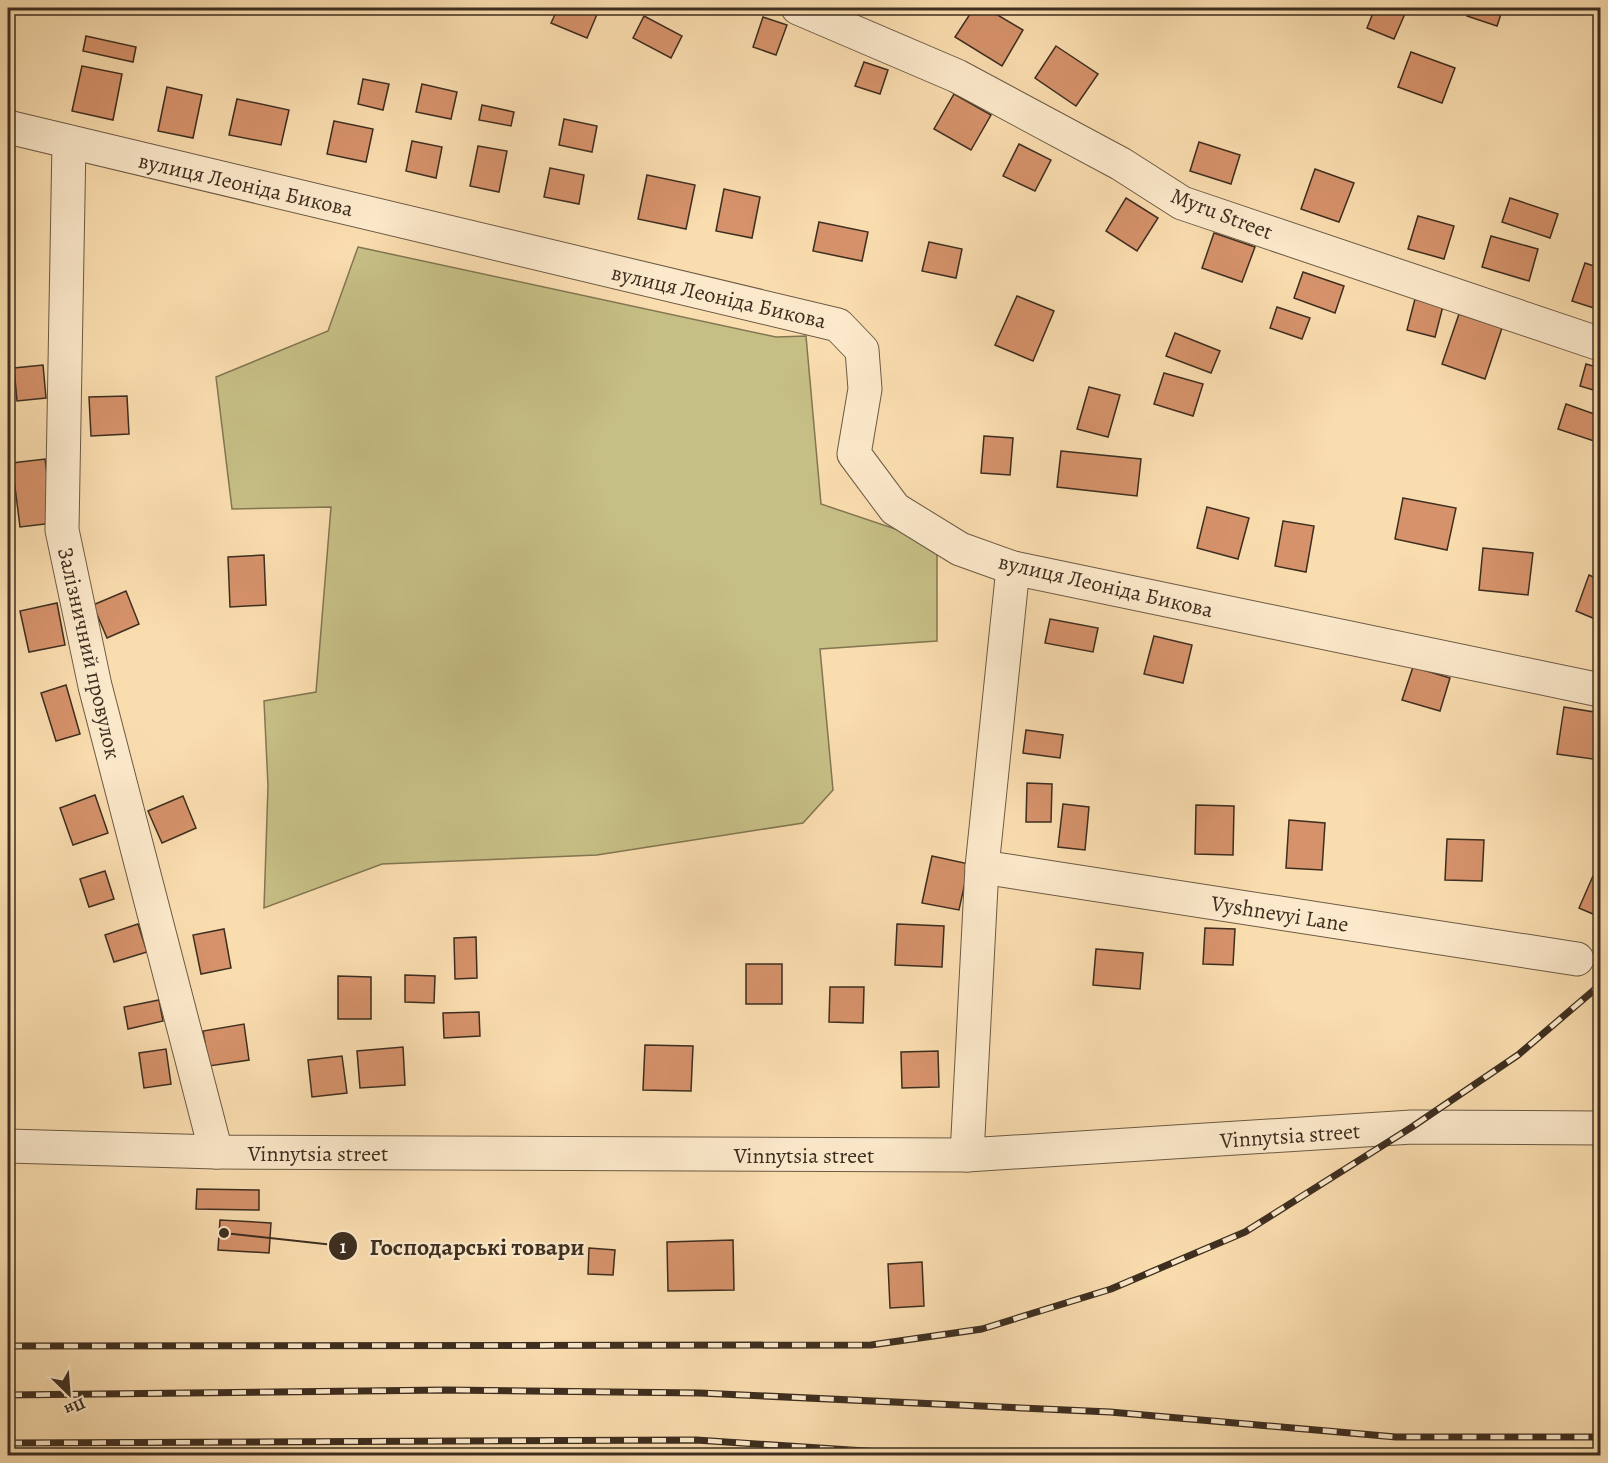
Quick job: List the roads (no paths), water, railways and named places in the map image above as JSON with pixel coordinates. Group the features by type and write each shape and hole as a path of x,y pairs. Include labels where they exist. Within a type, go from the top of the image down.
{"street":[{"name":"Myru Street","path":"798,8 957,76 1120,164 1182,203 1600,344"},
{"name":"вулиця Леоніда Бикова","path":"8,127 838,325 862,350 865,389 854,454 895,509 960,549 1013,568 1600,690"},
{"name":"Залізничний провулок","path":"69,142 62,530 95,686 216,1152"},
{"path":"966,1155 982,867 1013,568"},
{"name":"Vyshnevyi Lane","path":"982,867 1577,959"},
{"name":"Vinnytsia street","path":"8,1146 216,1152 966,1155 1412,1127 1600,1128"}],"railway":[{"path":"8,1346 871,1345 982,1329 1111,1289 1245,1232 1412,1127 1518,1055 1600,985"},
{"path":"8,1395 446,1390 700,1393 1110,1412 1396,1437 1600,1437"},
{"path":"8,1443 696,1440 943,1456"}],"place":[{"name":"Господарські товари","path":"224,1233"}]}
